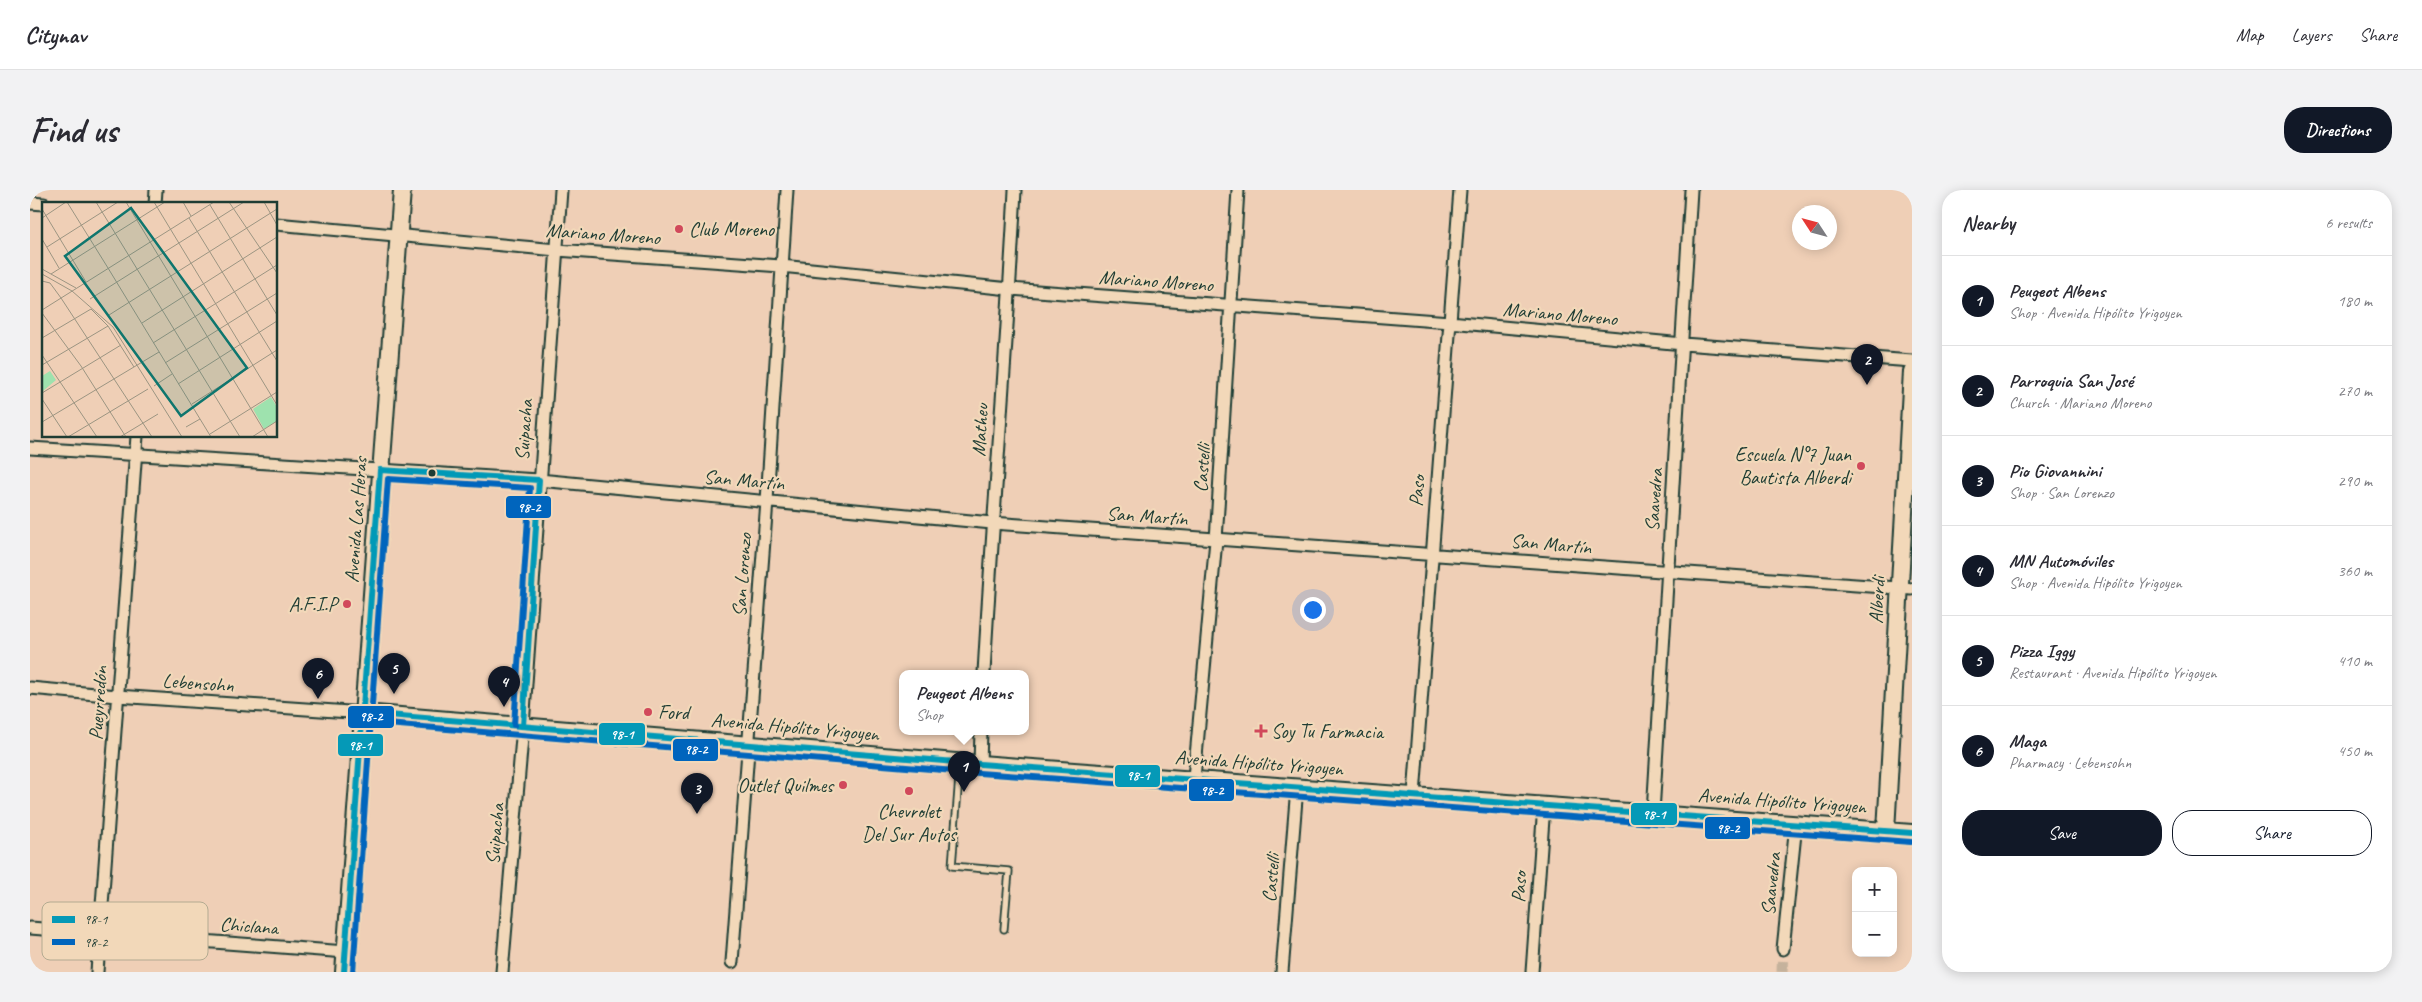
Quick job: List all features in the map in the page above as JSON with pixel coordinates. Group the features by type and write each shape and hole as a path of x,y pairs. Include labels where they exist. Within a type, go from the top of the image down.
{"main road":[{"name":"Avenida Las Heras","path":"344,972 402,190"},
{"name":"Alberdi","path":"1886,831 1905,588 1912,371"},
{"name":"Avenida Hipólito Yrigoyen","path":"364,713 960,763 1194,778 1912,832"}],"street":[{"name":"Suipacha","path":"502,972 523,726 561,190"},
{"name":"San Lorenzo","path":"732,962 767,501 786,190"},
{"name":"Matheu","path":"984,670 992,523 1010,290 1015,190"},
{"name":"Castelli","path":"1194,778 1216,540 1238,190"},
{"name":"Paso","path":"1414,795 1460,190"},
{"name":"Saavedra","path":"1653,813 1691,190"},
{"name":"Mariano Moreno","path":"278,224 557,250 781,266 1010,290 1450,322 1683,344 1912,361"},
{"name":"Pueyrredón","path":"102,902 137,438"},
{"name":"San Martín","path":"30,448 539,480 992,523 1905,588"},
{"name":"Lebensohn","path":"30,688 364,713"},
{"path":"980,764 982,735"},
{"name":"Castelli","path":"1282,972 1297,787"},
{"name":"Paso","path":"1532,972 1544,805"},
{"name":"Saavedra","path":"1783,949 1796,824"},
{"name":"Chiclana","path":"208,942 346,952"}],"lane":[{"path":"960,763 952,866 1009,872 1004,929"}],"tunnel":[{"path":"1782,972 1783,949"}],"transit line":[{"name":"98-1","path":"344,972 380,470 539,480 523,726"},
{"name":"98-2","path":"353,972 388,479 530,488 514,725"},
{"name":"98-1","path":"364,713 980,764 1912,833"},
{"name":"98-2","path":"363,722 979,773 1911,842"}],"place":[{"name":"Club Moreno","path":"679,229"},
{"name":"Parroquia San José","path":"1867,385"},
{"name":"Escuela N°7 Juan Bautista Alberdi","path":"1861,466"},
{"name":"A.F.I.P","path":"347,604"},
{"name":"Pizza Iggy","path":"394,694"},
{"name":"Maga","path":"318,699"},
{"name":"MN Automóviles","path":"504,707"},
{"name":"Ford","path":"648,712"},
{"name":"Soy Tu Farmacia","path":"1261,731"},
{"name":"Outlet Quilmes","path":"843,785"},
{"name":"Chevrolet Del Sur Autos","path":"909,791"},
{"name":"Peugeot Albens","path":"964,792"},
{"name":"Pio Giovannini","path":"697,814"}]}
